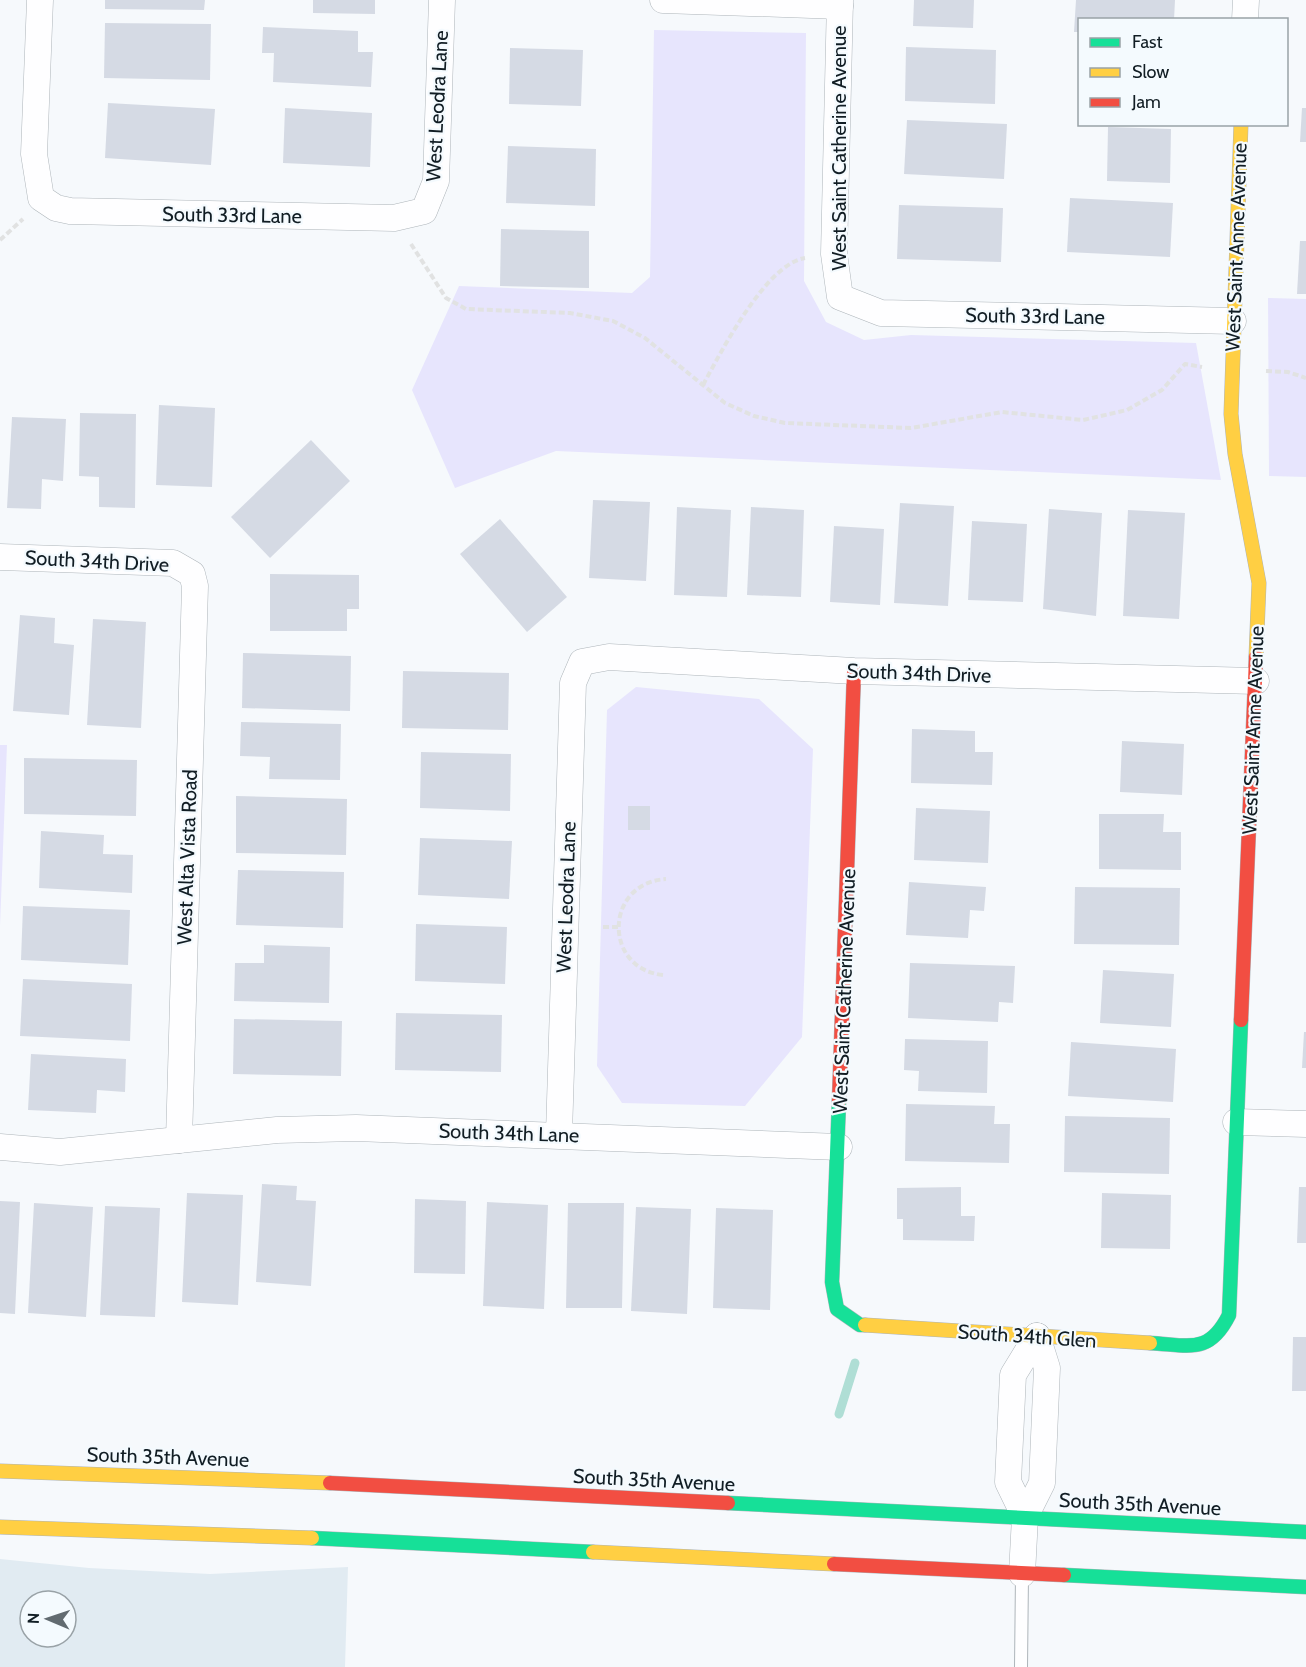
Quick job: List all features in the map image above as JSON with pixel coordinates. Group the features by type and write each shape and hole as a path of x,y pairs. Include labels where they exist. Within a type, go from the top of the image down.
{"main road":[{"name":"West Saint Anne Avenue","path":"1220,1335 1229,1315 1259,583 1235,454 1231,414 1241,126"},
{"name":"West Saint Catherine Avenue","path":"837,1309 832,1282 839,1147 854,671"},
{"name":"South 34th Glen","path":"837,1309 860,1325 1197,1346 1220,1335"},
{"name":"South 35th Avenue","path":"0,1471 287,1481 1306,1532"},
{"path":"0,1527 286,1537 1306,1587"}],"street":[{"name":"South 33rd Lane","path":"40,0 34,154 41,198 56,208 70,211 394,218 424,210"},
{"name":"West Leodra Lane","path":"424,210 436,181 442,0"},
{"path":"663,0 840,3"},
{"path":"1245,18 1246,0"},
{"name":"West Saint Catherine Avenue","path":"840,3 834,254 840,297"},
{"name":"South 33rd Lane","path":"840,297 881,313 1233,321"},
{"name":"South 34th Drive","path":"0,557 173,563 192,574"},
{"name":"West Alta Vista Road","path":"178,1140 195,586 192,574"},
{"name":"South 34th Drive","path":"582,662 609,657 854,671 1256,681"},
{"name":"West Leodra Lane","path":"559,1134 573,683 582,662"},
{"path":"1236,1122 1306,1124"},
{"name":"South 34th Lane","path":"178,1140 277,1130 356,1128 559,1134 839,1147"},
{"path":"0,1147 60,1152 178,1140"},
{"path":"1025,1517 1008,1482 1013,1375 1037,1336"},
{"path":"1022,1574 1025,1517 1041,1483 1047,1368 1037,1336"}],"lane":[{"path":"1021,1667 1022,1574"}],"path":[{"path":"394,218 446,298 466,309 570,313 613,321 645,338 725,403 754,416 785,423 911,428 1002,412 1083,420 1126,410 1162,390 1185,364 1232,370 1288,372 1306,378"},
{"path":"703,385 735,326 774,277 795,260 834,254"},
{"path":"663,975 647,971 631,960 621,945 619,917 628,897 645,884 666,879"},
{"path":"603,927 619,927"}],"shaded area":[{"path":"654,30 806,33 804,281 826,322 864,340 911,335 1196,343 1221,480 556,451 455,488 412,390 459,286 632,293 650,277"},
{"path":"1268,298 1306,299 1306,477 1269,476"},
{"path":"636,687 759,699 813,749 802,1037 745,1106 622,1103 597,1066 607,710"},
{"path":"0,745 7,745 0,926"},
{"path":"0,1559 89,1568 210,1574 348,1567 345,1667 0,1667"}],"building":[{"path":"105,0 205,0 204,10 105,9"},
{"path":"313,0 375,0 375,14 313,13"},
{"path":"914,0 974,0 973,28 913,26"},
{"path":"1076,0 1175,0 1174,18 1078,18 1078,32 1074,32"},
{"path":"105,23 211,24 210,80 104,78"},
{"path":"263,27 358,31 358,52 373,52 371,87 273,82 274,53 262,53"},
{"path":"906,47 996,50 995,104 905,101"},
{"path":"510,48 583,50 581,106 509,104"},
{"path":"108,103 215,109 211,165 105,158"},
{"path":"285,108 372,113 370,167 283,163"},
{"path":"1302,108 1306,108 1306,142 1300,142"},
{"path":"907,120 1007,124 1004,179 904,174"},
{"path":"1108,127 1171,129 1170,183 1107,181"},
{"path":"508,146 596,149 595,206 506,203"},
{"path":"1070,198 1173,203 1170,257 1067,252"},
{"path":"899,205 1003,208 1001,262 897,259"},
{"path":"501,229 589,231 589,288 500,286"},
{"path":"1300,241 1306,241 1306,294 1297,294"},
{"path":"159,405 215,408 212,487 156,485"},
{"path":"80,413 136,414 135,508 99,507 99,477 79,476"},
{"path":"12,417 66,419 63,481 42,479 41,509 7,508"},
{"path":"311,440 350,481 270,558 231,517"},
{"path":"593,500 650,502 646,581 589,578"},
{"path":"900,503 954,506 948,606 894,603"},
{"path":"677,507 731,510 727,597 674,595"},
{"path":"751,507 804,510 801,597 747,595"},
{"path":"1049,509 1102,513 1096,616 1043,609"},
{"path":"1128,510 1185,513 1179,619 1123,616"},
{"path":"500,519 567,597 527,632 460,554"},
{"path":"972,521 1027,524 1023,602 968,600"},
{"path":"834,526 884,529 880,605 830,602"},
{"path":"270,574 359,575 359,609 347,609 347,631 270,631"},
{"path":"20,615 55,618 54,643 74,645 69,715 13,711"},
{"path":"93,619 146,622 141,728 87,725"},
{"path":"243,653 351,656 350,711 242,708"},
{"path":"403,671 509,673 508,730 402,728"},
{"path":"241,722 341,724 340,780 269,779 270,757 240,756"},
{"path":"912,729 975,731 975,752 993,752 992,785 911,783"},
{"path":"1122,741 1184,744 1182,795 1120,792"},
{"path":"421,752 511,754 510,811 420,808"},
{"path":"24,758 137,760 136,816 24,814"},
{"path":"236,796 347,799 346,855 236,853"},
{"path":"628,806 650,806 650,830 628,830"},
{"path":"916,808 990,811 988,863 914,860"},
{"path":"1099,814 1164,814 1163,832 1181,832 1181,870 1099,869"},
{"path":"41,831 104,835 103,854 133,855 132,893 39,888"},
{"path":"420,838 512,841 509,899 418,895"},
{"path":"238,870 344,872 343,928 236,925"},
{"path":"909,882 986,887 984,911 970,910 968,938 906,935"},
{"path":"1075,887 1180,888 1179,945 1074,944"},
{"path":"23,906 130,910 128,965 21,960"},
{"path":"416,924 507,927 505,984 415,981"},
{"path":"264,945 330,947 329,1003 234,1001 235,963 264,963"},
{"path":"910,963 1015,966 1013,1003 999,1002 998,1022 908,1018"},
{"path":"1103,970 1174,974 1171,1027 1100,1023"},
{"path":"23,979 132,984 130,1041 20,1036"},
{"path":"396,1013 502,1015 501,1072 395,1070"},
{"path":"234,1019 342,1021 341,1076 233,1074"},
{"path":"1304,1032 1306,1032 1306,1068 1302,1068"},
{"path":"905,1039 988,1041 987,1093 918,1091 919,1071 904,1070"},
{"path":"1071,1042 1176,1049 1173,1102 1068,1096"},
{"path":"31,1054 126,1059 125,1092 97,1090 96,1113 28,1110"},
{"path":"906,1104 995,1106 994,1124 1010,1124 1009,1163 905,1161"},
{"path":"1065,1116 1170,1118 1169,1174 1064,1172"},
{"path":"262,1184 297,1186 296,1200 316,1201 311,1286 256,1282"},
{"path":"961,1187 961,1216 975,1216 974,1241 903,1240 903,1219 897,1219 897,1188"},
{"path":"1299,1187 1306,1187 1306,1243 1297,1243"},
{"path":"187,1193 243,1195 238,1305 182,1302"},
{"path":"1102,1193 1171,1195 1170,1249 1101,1248"},
{"path":"415,1199 466,1201 465,1274 414,1273"},
{"path":"0,1201 20,1202 15,1314 0,1313"},
{"path":"487,1202 548,1205 544,1309 483,1306"},
{"path":"34,1203 93,1207 86,1317 28,1313"},
{"path":"568,1203 624,1203 622,1308 566,1308"},
{"path":"105,1206 160,1208 155,1317 100,1315"},
{"path":"636,1207 691,1209 687,1314 631,1311"},
{"path":"716,1208 773,1210 770,1310 713,1308"},
{"path":"1293,1337 1306,1337 1306,1391 1292,1391"}],"waterway":[{"path":"839,1414 855,1363"}],"traffic: fast":[{"path":"1150,1343 1197,1345 1214,1337 1229,1315 1241,1020"},
{"path":"839,1101 832,1282 837,1309 860,1325 865,1325"},
{"path":"728,1503 1306,1532"},
{"path":"312,1538 593,1552"},
{"path":"1064,1575 1306,1587"}],"traffic: slow":[{"path":"1241,126 1231,414 1235,454 1259,583 1256,657"},
{"path":"865,1325 1150,1343"},
{"path":"0,1471 330,1483"},
{"path":"0,1527 312,1538"},
{"path":"593,1552 834,1564"}],"traffic: jam":[{"path":"1241,1020 1256,657"},
{"path":"839,1101 854,671"},
{"path":"330,1483 728,1503"},
{"path":"834,1564 1064,1575"}]}
